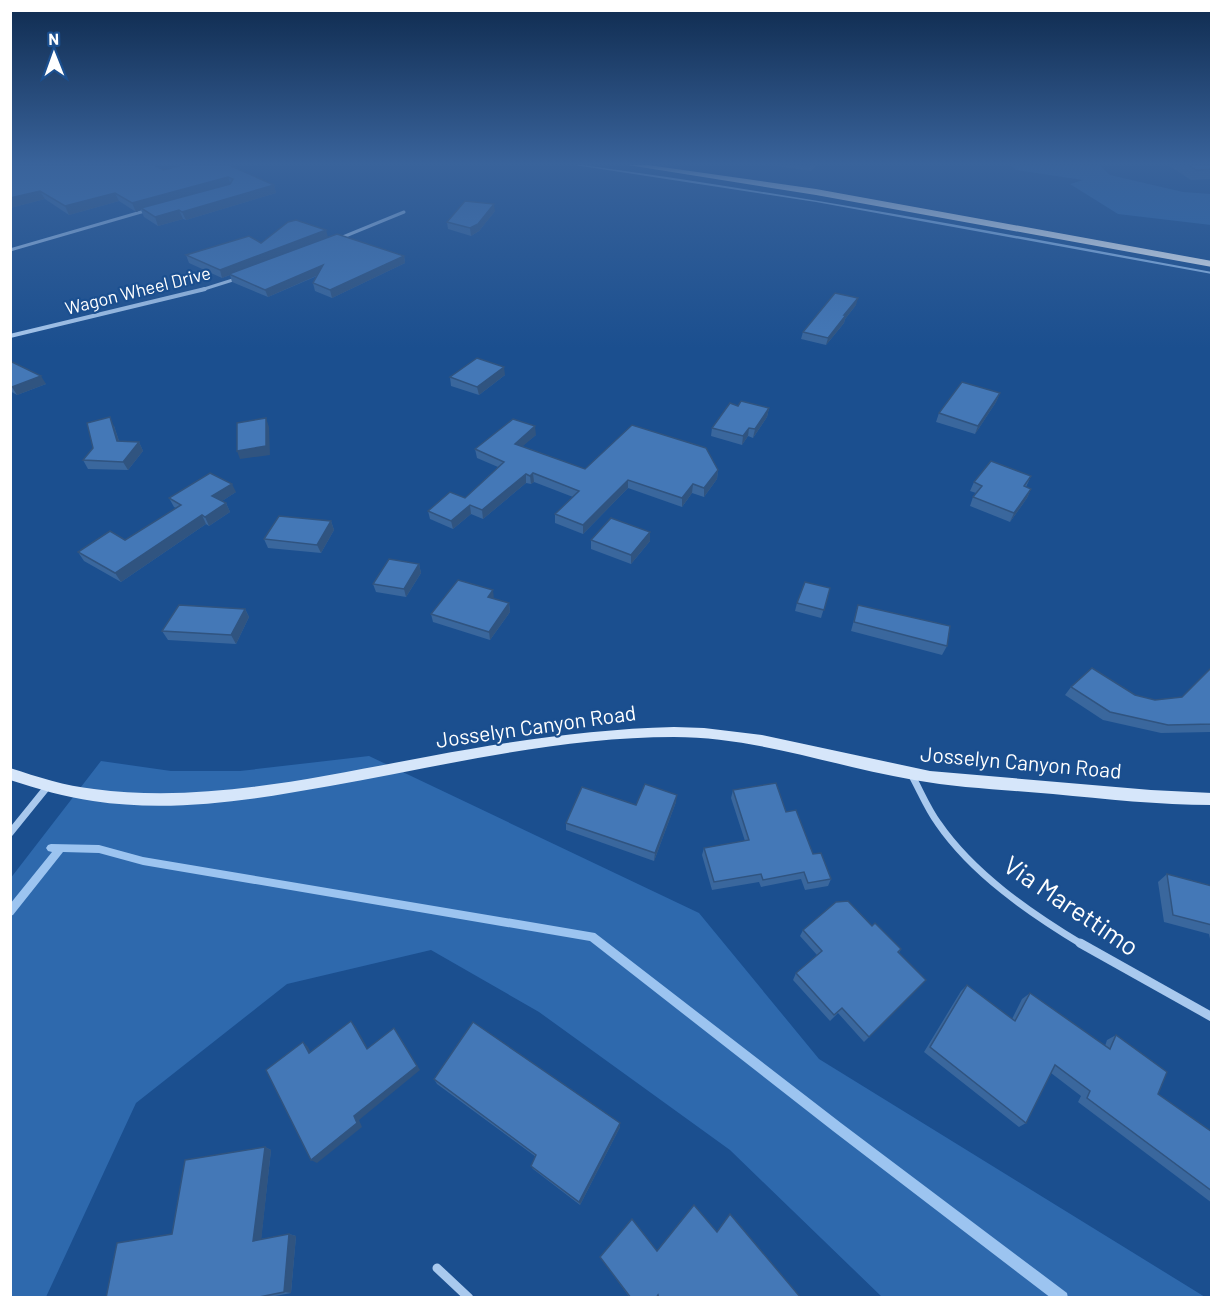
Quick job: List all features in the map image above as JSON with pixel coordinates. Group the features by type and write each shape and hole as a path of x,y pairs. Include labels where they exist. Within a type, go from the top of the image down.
{"highway":[{"path":"1003,226 1212,264"}],"street":[{"path":"10,250 94,226"},
{"path":"333,241 370,226"},
{"name":"Wagon Wheel Drive","path":"10,336 183,296 244,276"},
{"name":"Josselyn Canyon Road","path":"10,774 48,786 98,796 143,800 279,789 584,738 674,732 722,734 770,740 910,774 1033,787 1212,799"},
{"name":"Via Marettimo","path":"910,774 941,828 977,867 1023,906 1099,956 1212,1017"},
{"path":"10,833 48,786"},
{"path":"437,1268 469,1298"}],"shaded area":[{"path":"369,756 699,913 819,1059 1205,1297 882,1297 730,1150 539,1012 431,950 287,984 136,1103 46,1297 11,1297 10,879 101,761 171,771 240,771"}],"building":[{"path":"283,226 314,226 326,230 220,270 186,255 249,236 261,243"},
{"path":"337,234 404,256 330,290 313,283 323,265 265,290 229,274"},
{"path":"835,293 858,298 828,338 803,332"},
{"path":"477,358 504,367 477,387 450,377"},
{"path":"10,361 41,376 12,387 10,386"},
{"path":"962,382 1000,393 978,426 939,413"},
{"path":"741,401 769,408 755,429 749,428 743,436 712,428 730,403 738,406"},
{"path":"110,417 117,441 139,442 123,462 83,460 93,448 87,423"},
{"path":"266,418 266,446 237,451 237,423"},
{"path":"513,419 535,426 515,444 585,469 632,425 706,448 718,470 704,488 693,484 682,498 628,480 583,525 555,514 579,491 533,473 530,476 526,474 482,510 470,505 451,521 428,511 450,492 465,498 504,462 475,449"},
{"path":"991,461 1031,476 1024,486 1031,489 1014,513 973,497 982,486 974,482"},
{"path":"210,473 232,484 212,496 226,503 205,517 202,515 115,573 78,552 110,531 125,540 181,505 169,498"},
{"path":"279,516 331,521 317,545 264,539"},
{"path":"611,518 650,532 631,555 591,540"},
{"path":"389,559 419,564 404,589 373,584"},
{"path":"458,580 493,590 488,597 509,603 489,632 431,614"},
{"path":"805,582 830,588 824,610 797,603"},
{"path":"179,605 245,609 231,635 162,631"},
{"path":"858,605 950,626 947,646 854,622"},
{"path":"1212,667 1212,724 1168,725 1110,712 1071,687 1092,668 1135,695 1155,700 1182,697"},
{"path":"776,783 786,812 796,810 813,854 821,853 831,879 808,883 804,872 763,880 761,874 714,882 704,848 749,840 733,790"},
{"path":"645,784 677,795 655,853 566,823 582,787 636,805"},
{"path":"1167,874 1212,886 1212,925 1173,915"},
{"path":"848,901 872,926 875,923 901,949 898,952 926,980 869,1037 842,1008 834,1015 796,973 822,951 803,930 836,902"},
{"path":"967,985 1015,1021 1030,993 1110,1049 1116,1035 1167,1072 1158,1094 1212,1132 1212,1191 1087,1098 1090,1091 1055,1065 1026,1123 930,1047"},
{"path":"351,1021 367,1049 394,1028 417,1066 354,1116 357,1123 311,1160 266,1070 303,1042 309,1053"},
{"path":"473,1022 620,1123 579,1202 531,1166 536,1155 434,1079"},
{"path":"265,1147 253,1241 289,1234 284,1292 254,1298 106,1298 117,1243 172,1234 185,1160"},
{"path":"694,1205 717,1232 730,1214 801,1298 659,1298 658,1295 656,1298 631,1298 600,1257 632,1219 657,1251"}],"waterway":[{"path":"957,226 1212,273"},
{"path":"51,848 61,848"},
{"path":"10,912 61,848"},
{"path":"61,848 99,849 143,861 592,936 837,1127 1062,1298"}]}
